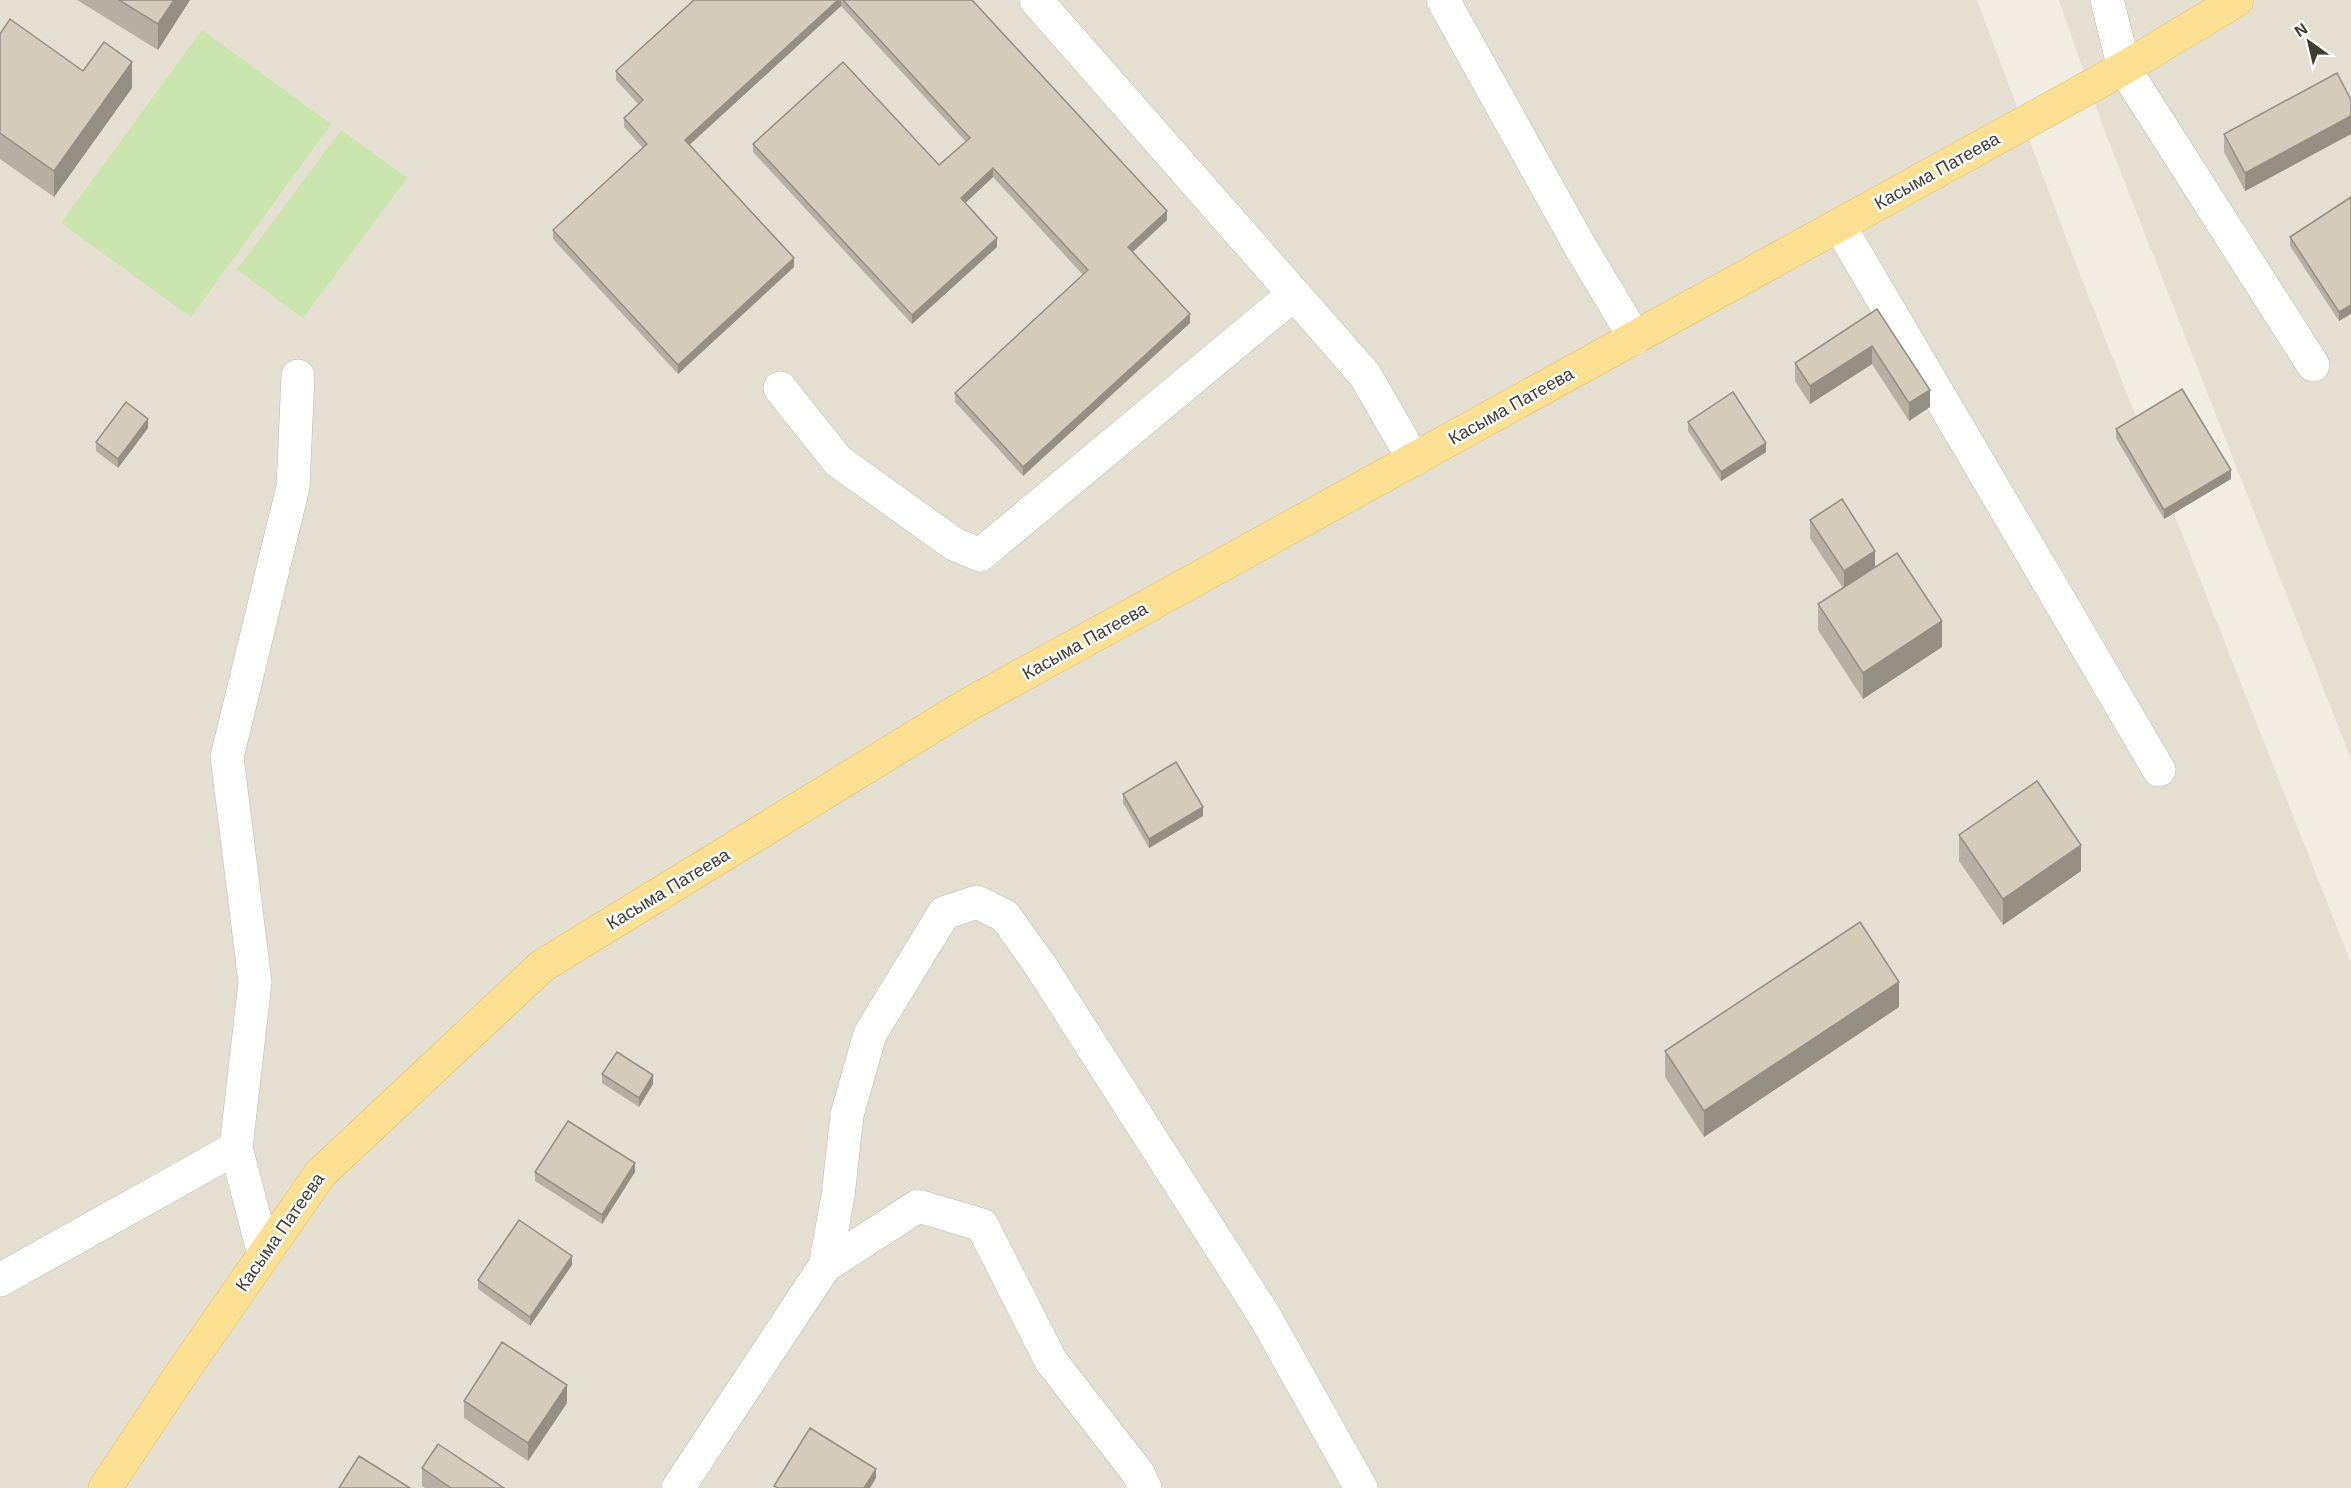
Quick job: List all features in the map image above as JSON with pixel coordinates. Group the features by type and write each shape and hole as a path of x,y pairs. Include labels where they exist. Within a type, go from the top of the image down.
{"main road":[{"name":"Касыма Патеева","path":"105,1488 320,1173 543,966 964,707 2124,68 2237,0"}],"street":[{"path":"1036,0 1365,375 1414,460"},
{"path":"1443,0 1581,248 1635,338"},
{"path":"2107,0 2124,68 2313,365"},
{"path":"1839,225 2159,770"},
{"path":"780,388 838,461 954,544 980,555 1294,294"},
{"path":"264,1254 236,1148 255,982 227,757 292,487 298,376"},
{"path":"825,1266 847,1115 870,1034 944,913 977,902 1005,916 1040,965 1264,1315 1361,1488"},
{"path":"0,1280 236,1148"},
{"path":"678,1488 825,1266 918,1206 982,1225 1051,1361 1138,1473 1145,1488"}],"shaded area":[{"path":"0,0 1977,0 2077,267 2351,963 2351,1488 0,1488"},
{"path":"2059,0 2351,0 2351,759 2103,127"}],"green space":[{"path":"202,30 331,124 191,317 61,223"},
{"path":"341,130 407,178 303,318 237,270"}],"building":[{"path":"119,0 174,0 158,24"},
{"path":"694,0 838,0 685,140 794,258 678,365 553,230 647,144 624,118 643,100 616,71"},
{"path":"843,0 972,0 1167,211 1128,247 1190,314 1023,467 955,393 1088,270 993,168 961,198 997,238 912,315 753,144 843,62 939,165 970,138"},
{"path":"10,19 83,71 104,42 132,62 54,171 0,133 0,34"},
{"path":"2337,73 2351,100 2351,116 2245,173 2224,134"},
{"path":"2351,197 2351,305 2339,312 2290,237"},
{"path":"1877,309 1930,390 1909,403 1872,346 1810,386 1795,363"},
{"path":"2182,389 2231,470 2164,510 2116,429"},
{"path":"1733,392 1766,443 1721,472 1688,422"},
{"path":"126,402 148,419 118,459 96,442"},
{"path":"1842,499 1875,551 1844,571 1810,520"},
{"path":"1897,553 1942,621 1863,673 1818,604"},
{"path":"1176,762 1203,807 1149,839 1123,794"},
{"path":"2037,781 2081,845 2003,899 1959,835"},
{"path":"1860,922 1899,982 1704,1111 1665,1051"},
{"path":"617,1052 653,1075 639,1098 602,1074"},
{"path":"568,1121 635,1163 602,1215 535,1172"},
{"path":"519,1220 572,1256 530,1317 478,1280"},
{"path":"502,1342 567,1385 528,1443 464,1401"},
{"path":"810,1428 876,1469 864,1488 778,1488 774,1486"},
{"path":"438,1444 504,1488 451,1488 422,1468"},
{"path":"359,1456 410,1488 339,1488"}]}
